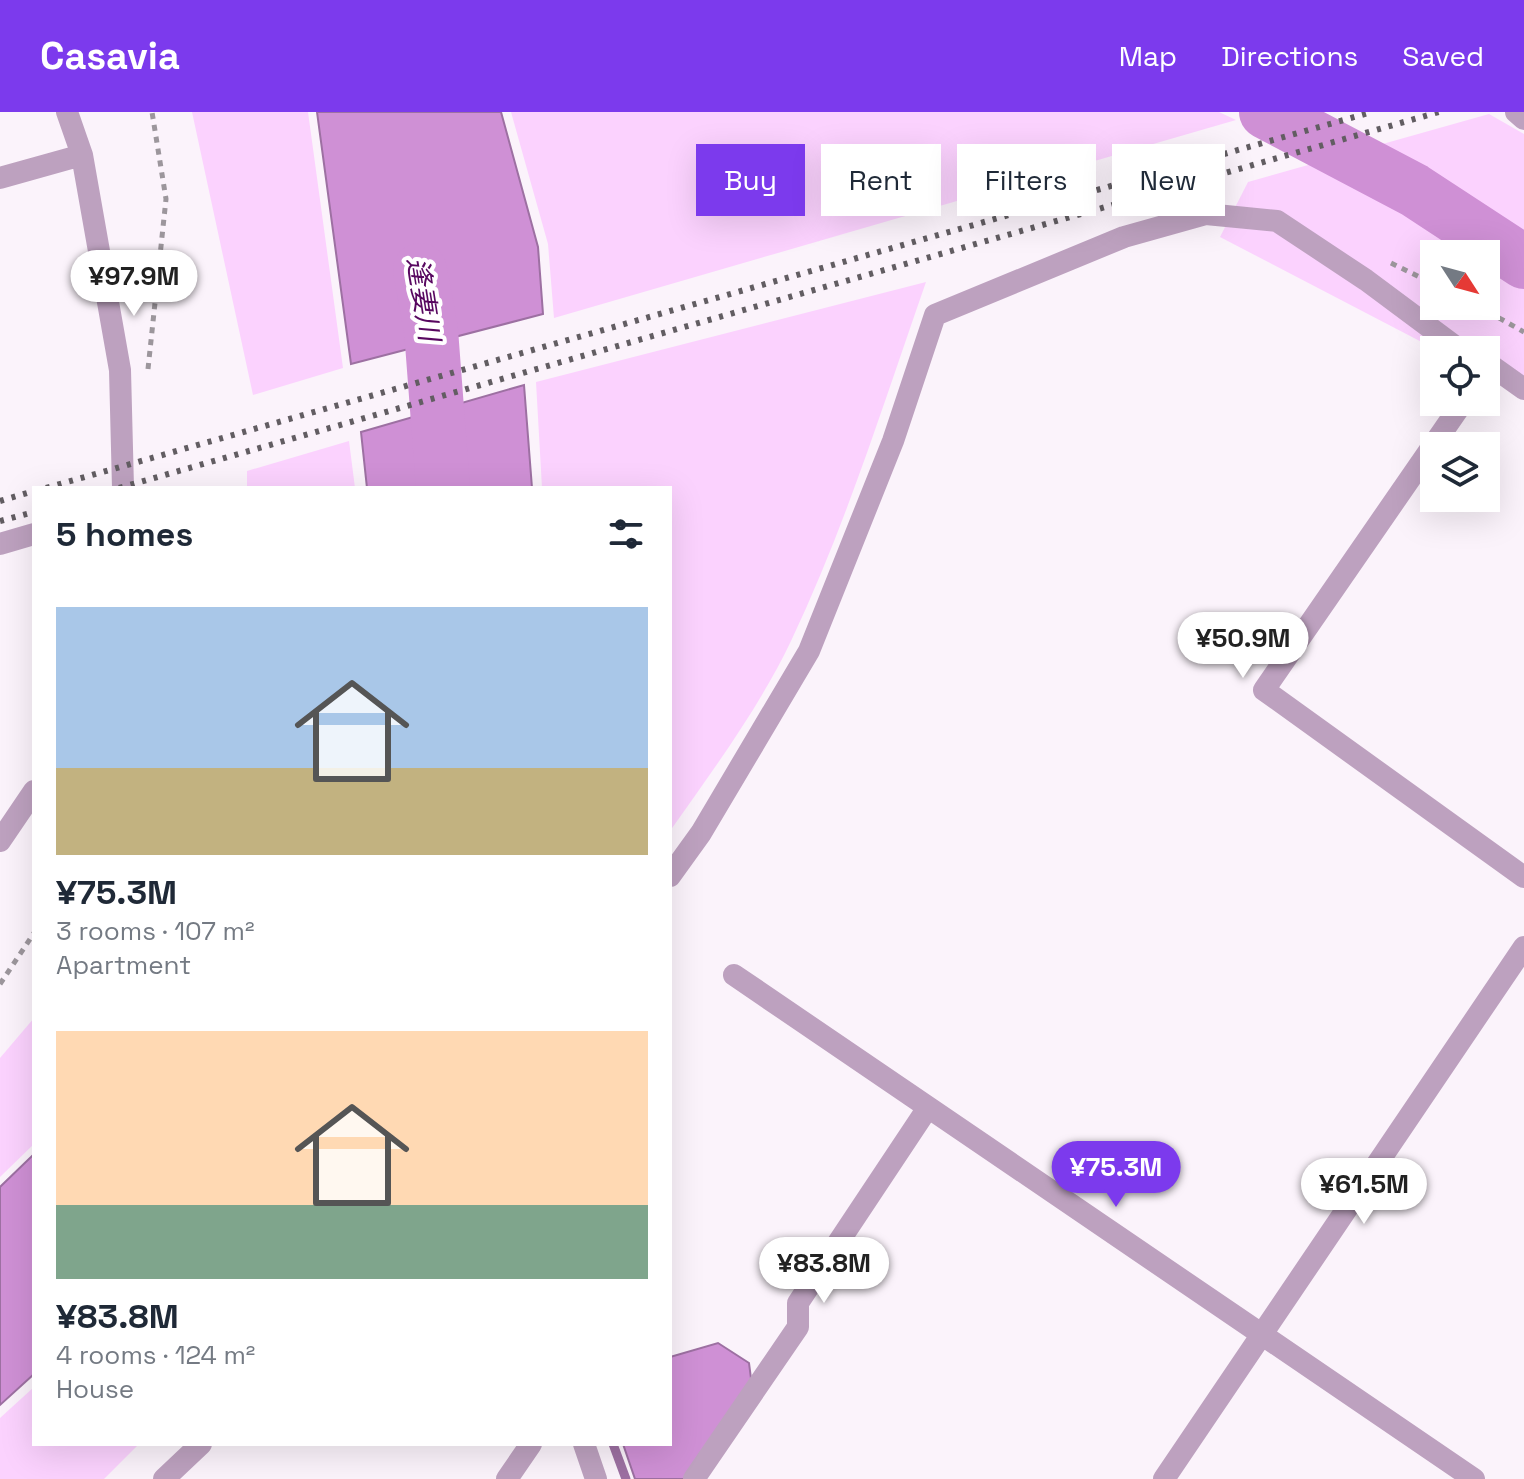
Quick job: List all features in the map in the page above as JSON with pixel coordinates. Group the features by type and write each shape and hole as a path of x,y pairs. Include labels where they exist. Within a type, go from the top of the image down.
{"street":[{"path":"67,112 82,155 120,370 123,486"},
{"path":"1516,112 1524,119"},
{"path":"0,178 82,155"},
{"path":"672,873 701,833 809,651 893,441 935,315 1124,237 1206,214 1277,221 1366,280 1441,336"},
{"path":"1500,373 1524,389"},
{"path":"1453,416 1264,690 1524,877"},
{"path":"0,544 32,535"},
{"path":"0,841 32,794"},
{"path":"1164,1479 1524,947"},
{"path":"734,975 1261,1337 1474,1479"},
{"path":"694,1479 798,1327 798,1303 927,1109"},
{"path":"164,1479 199,1446"},
{"path":"507,1479 530,1446"},
{"path":"585,1446 596,1479"}],"path":[{"path":"147,377 166,199 152,112"},
{"path":"1500,318 1524,332"},
{"path":"0,984 32,936"}],"shaded area":[{"path":"192,112 308,112 343,368 253,395"},
{"path":"511,112 1219,112 1236,120 1153,144 1112,144 1112,156 1096,161 1096,144 957,144 957,201 941,206 941,144 821,144 821,216 905,216 554,318 548,244"},
{"path":"1489,114 1524,134 1524,377 1500,365 1500,336 1420,336 1420,341 1220,237 1248,182"},
{"path":"926,282 847,508 791,641 750,714 672,828 672,486 542,486 536,382"},
{"path":"349,441 355,486 247,486 247,471"},
{"path":"32,1020 32,1146 0,1177 0,1058"},
{"path":"32,1389 32,1446 137,1446 104,1479 0,1479 0,1418"}],"water":[{"path":"317,112 501,112 538,247 543,314 351,364"},
{"path":"524,385 532,486 367,486 361,432"},
{"path":"32,1156 32,1376 0,1405 0,1187"},
{"path":"718,1343 749,1363 753,1394 698,1479 635,1479 624,1446 672,1446 672,1356"}],"waterway":[{"path":"1266,112 1414,190 1524,262"},
{"name":"逢妻川","path":"420,270 431,330 443,486"},
{"path":"614,1446 626,1479"}],"railway":[{"path":"53,486 1372,112"},
{"path":"126,486 1439,112"},
{"path":"0,501 32,492"},
{"path":"0,521 32,513"}]}
